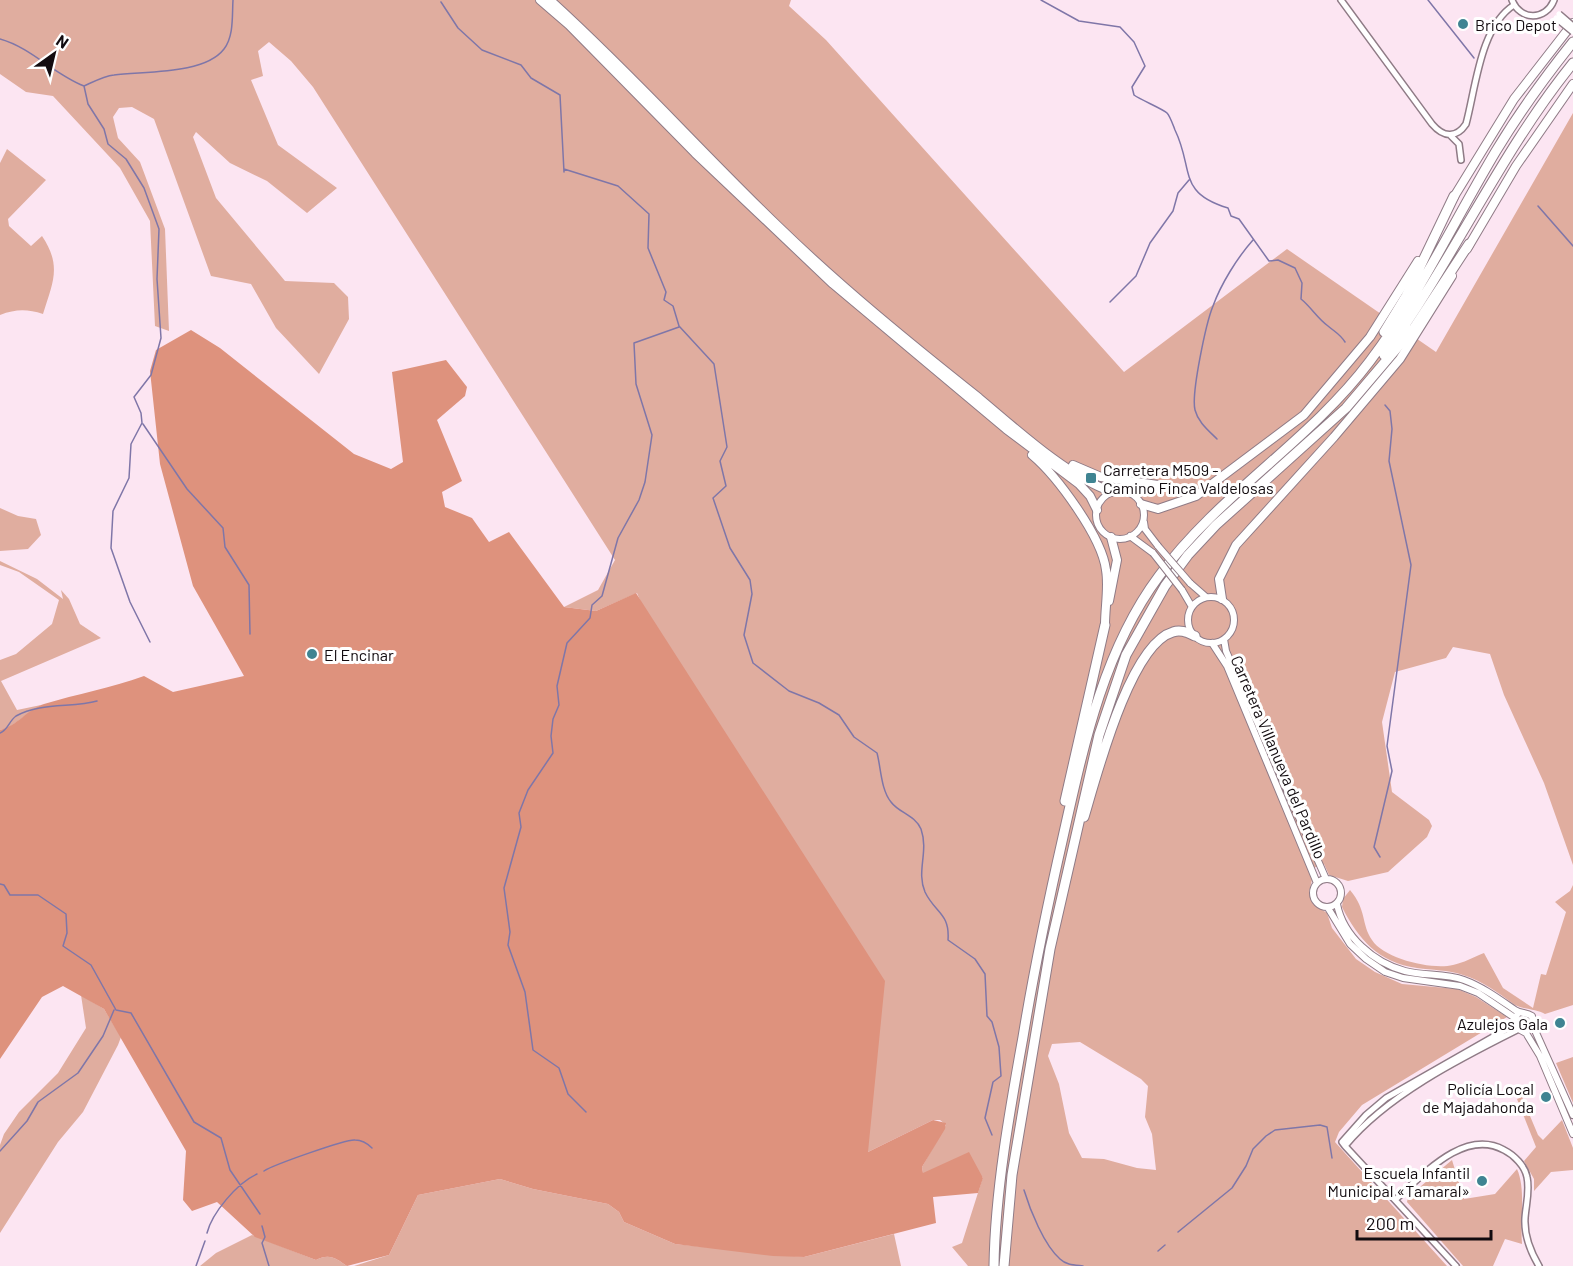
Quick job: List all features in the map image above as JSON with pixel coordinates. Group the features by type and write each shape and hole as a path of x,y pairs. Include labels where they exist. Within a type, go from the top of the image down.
{"highway":[{"path":"540,0 569,25 780,236 909,349 1079,484 1090,496 1097,510"},
{"path":"550,0 633,79 780,228 954,378 1023,434 1088,482 1112,492"},
{"path":"1141,504 1158,509 1196,496 1277,436 1319,400 1353,360 1389,311 1454,196 1514,99 1573,24"},
{"path":"1040,940 1070,806 1103,687 1134,615 1156,579 1208,518 1284,451 1367,365 1401,318 1523,108 1573,42"},
{"path":"1321,430 1378,363 1407,323 1505,159 1573,63"},
{"path":"1004,1266 1012,1175 1054,932 1078,817 1102,724 1126,655 1144,619 1165,586 1209,532 1346,408 1414,328 1516,166 1573,84"},
{"path":"1345,390 1395,315 1454,196"},
{"path":"1222,599 1219,579 1236,545 1334,437 1400,359 1444,291 1469,244"},
{"path":"909,349 942,381 1035,456 1063,487 1105,560 1105,625"},
{"path":"1023,434 1087,473 1165,486"},
{"path":"994,1266 1014,1090 1049,877 1105,625 1117,560 1112,537"},
{"path":"1054,932 1063,907 1083,822 1121,701 1142,663 1163,638 1176,631 1195,636"}],"street":[{"path":"1341,0 1432,124 1438,131 1450,135 1459,144 1461,160"},
{"path":"1450,135 1462,131 1467,124 1487,40 1497,20 1513,2 1528,16 1545,12 1573,24"},
{"path":"1545,12 1553,2"},
{"path":"1553,2 1558,16 1573,32"},
{"path":"1192,607 1182,590 1152,553 1130,537 1112,537 1101,529 1097,510 1105,496 1112,492 1129,493 1141,504 1145,529 1190,583 1206,597 1222,599 1232,609 1233,629 1224,639 1212,643 1195,636 1188,619 1192,607 1206,597"},
{"path":"1130,537 1143,521"},
{"name":"Carretera Villanueva del Pardillo","path":"1224,639 1226,651 1326,879"},
{"name":"Carretera Villanueva del Pardillo","path":"1212,643 1227,666 1317,883"},
{"path":"1573,1115 1533,1026 1532,1016 1521,1013 1463,979 1406,971 1388,965 1370,954 1345,926 1337,904 1340,889 1337,884 1326,879 1317,883 1312,894 1317,904 1328,908 1350,944 1366,959 1385,972 1403,978 1460,986 1478,993 1526,1032 1540,1056 1573,1134"},
{"path":"1328,908 1337,904"},
{"path":"1456,1266 1395,1200 1346,1142 1389,1103 1515,1024 1521,1013"},
{"path":"1526,1032 1533,1026"},
{"path":"1395,1200 1435,1164 1461,1149 1475,1144 1496,1145 1517,1160 1527,1175 1526,1230 1529,1248 1539,1266"}],"shaded area":[{"path":"0,0 791,0 789,6 826,40 1124,372 1287,249 1436,352 1573,113 1573,865 1544,783 1504,695 1490,654 1453,647 1446,658 1395,672 1382,722 1392,792 1429,820 1432,826 1427,837 1388,872 1348,881 1329,875 1324,864 1308,870 1312,880 1309,892 1313,904 1327,913 1332,928 1356,959 1375,972 1402,984 1457,989 1476,997 1507,1017 1362,1105 1339,1132 1335,1142 1447,1266 968,1266 952,1247 962,1243 983,1177 923,1173 922,1167 946,1125 940,1120 933,1120 868,1152 637,593 596,611 564,607 598,590 615,560 313,87 291,61 269,42 258,51 263,76 251,80 278,145 337,188 307,213 267,181 230,163 196,132 193,137 216,198 285,281 334,283 348,297 349,319 319,374 276,328 251,284 211,276 154,119 132,107 119,108 113,117 118,138 140,162 165,229 169,331 155,326 150,221 120,168 53,96 26,92 0,74","holes":["1080,1042 1141,1079 1148,1086 1145,1117 1152,1134 1156,1170 1137,1168 1104,1159 1082,1158 1069,1133 1059,1084 1048,1056 1052,1044"]},
{"path":"7,149 46,180 8,219 9,226 31,246 42,236 52,256 54,274 43,314 22,310 0,315 0,163"},
{"path":"191,330 220,348 354,454 391,469 403,462 392,372 446,360 467,387 465,396 437,420 462,481 442,492 445,507 472,518 489,542 509,532 564,607 596,611 636,593 885,981 868,1152 933,1120 946,1123 945,1129 922,1167 923,1173 969,1152 983,1178 978,1193 933,1197 936,1223 804,1257 773,1256 675,1244 624,1222 619,1212 608,1204 533,1189 500,1179 418,1195 389,1255 347,1266 332,1257 316,1260 255,1237 217,1202 192,1211 183,1200 186,1151 104,1009 63,986 42,997 0,1059 0,730 12,725 44,704 144,676 173,692 244,676 193,586 160,464 150,371 156,350"},
{"path":"0,508 18,516 36,519 41,535 28,549 0,551"},
{"path":"0,561 37,579 63,599 61,590 69,599 80,624 101,638 1,681 17,710 41,705 8,728 0,730 0,660 16,654 52,624 59,600 19,572 0,565"},
{"path":"1573,885 1573,1005 1545,1014 1515,1005 1470,978 1452,972 1417,968 1392,961 1371,948 1355,929 1342,907 1343,899 1350,890 1362,910 1366,928 1372,940 1378,947 1397,958 1421,964 1444,966 1461,963 1484,953 1503,988 1533,1008 1541,974 1546,975 1566,912 1555,902 1570,891"},
{"path":"81,995 104,1009 121,1037 83,1112 58,1142 0,1233 0,1145 4,1134 19,1112 58,1073 86,1028"},
{"path":"1573,1057 1573,1103 1556,1063"},
{"path":"1522,1097 1538,1135 1543,1140 1562,1120 1573,1148 1573,1170 1551,1172 1534,1191 1534,1179 1524,1161 1536,1147 1517,1099"},
{"path":"1452,1160 1464,1199 1495,1194 1517,1169 1522,1195 1522,1244 1505,1239 1493,1266 1463,1266 1407,1202 1408,1197"},
{"path":"500,1179 533,1189 608,1204 619,1212 624,1222 675,1244 804,1257 894,1234 901,1266 354,1266 389,1255 418,1195"},
{"path":"252,1235 316,1260 332,1257 347,1266 200,1266 216,1253"}],"waterway":[{"path":"0,39 22,48 62,75 84,86 110,76 188,68 215,57 224,49 229,38 233,0"},
{"path":"1041,0 1079,21 1120,27 1134,42 1145,66 1132,87 1134,95 1168,114 1181,144 1194,187 1212,202 1228,208 1231,216 1239,219 1269,261 1278,260 1295,268 1302,283 1301,299 1345,342"},
{"path":"1428,0 1474,58"},
{"path":"441,2 458,28 482,50 521,65 531,78 560,95 564,172 564,169 618,186 649,214 648,248 666,292 664,300 673,306 679,326 714,364 727,447 720,461 726,486 713,498 730,548 750,580 752,594 744,635 753,663 789,691 819,703 839,715 854,737 877,753 883,785 888,797 894,806 915,820 921,829 924,846 922,877 925,892 947,924 948,940 975,959 985,974 987,1016 992,1022 999,1047 1001,1076 993,1082 985,1118 992,1135"},
{"path":"84,86 88,104 104,129 108,144 126,159 144,188 159,229 157,279 161,338 151,375 134,397 141,413 142,423 131,444 129,478 113,511 111,548 130,602 150,642"},
{"path":"1110,302 1136,276 1150,243 1173,211 1178,193 1189,180"},
{"path":"1538,206 1573,246"},
{"path":"1217,439 1201,422 1195,410 1195,389 1200,358 1216,298 1230,272 1253,240"},
{"path":"586,1112 568,1094 559,1068 533,1050 525,992 508,945 510,932 504,888 521,827 519,813 528,790 553,753 551,736 553,719 559,705 557,686 567,643 590,618 592,605 602,596 618,538 639,500 645,482 652,435 636,384 634,343 679,327"},
{"path":"1380,857 1374,847 1392,771 1387,746 1411,565 1389,461 1392,429 1390,411 1385,405"},
{"path":"143,424 187,489 223,528 225,547 249,585 250,634"},
{"path":"0,733 16,716 25,712 97,701"},
{"path":"0,884 4,885 10,895 38,895 66,914 67,933 63,946 91,965 116,1010 131,1013 194,1122 221,1138 230,1170 260,1214"},
{"path":"0,1151 27,1121 38,1102 78,1073 103,1036 114,1010"},
{"path":"1178,1232 1232,1188 1246,1166 1253,1149 1275,1130 1320,1125 1327,1127 1332,1158"},
{"path":"264,1171 281,1163 349,1141 362,1141 372,1148"},
{"path":"207,1233 226,1199 241,1184 257,1174"},
{"path":"1024,1190 1038,1227 1054,1253 1065,1262 1083,1266"},
{"path":"262,1226 265,1237 262,1243 269,1266"},
{"path":"196,1266 205,1241"},
{"path":"1158,1251 1165,1245"}],"place":[{"name":"Brico Depot","path":"1463,24"},
{"name":"Carretera M509 - Camino Finca Valdelosas","path":"1091,478"},
{"name":"El Encinar","path":"312,654"},
{"name":"Azulejos Gala","path":"1560,1023"},
{"name":"Policía Local de Majadahonda","path":"1546,1097"},
{"name":"Escuela Infantil Municipal «Tamaral»","path":"1482,1181"}]}
